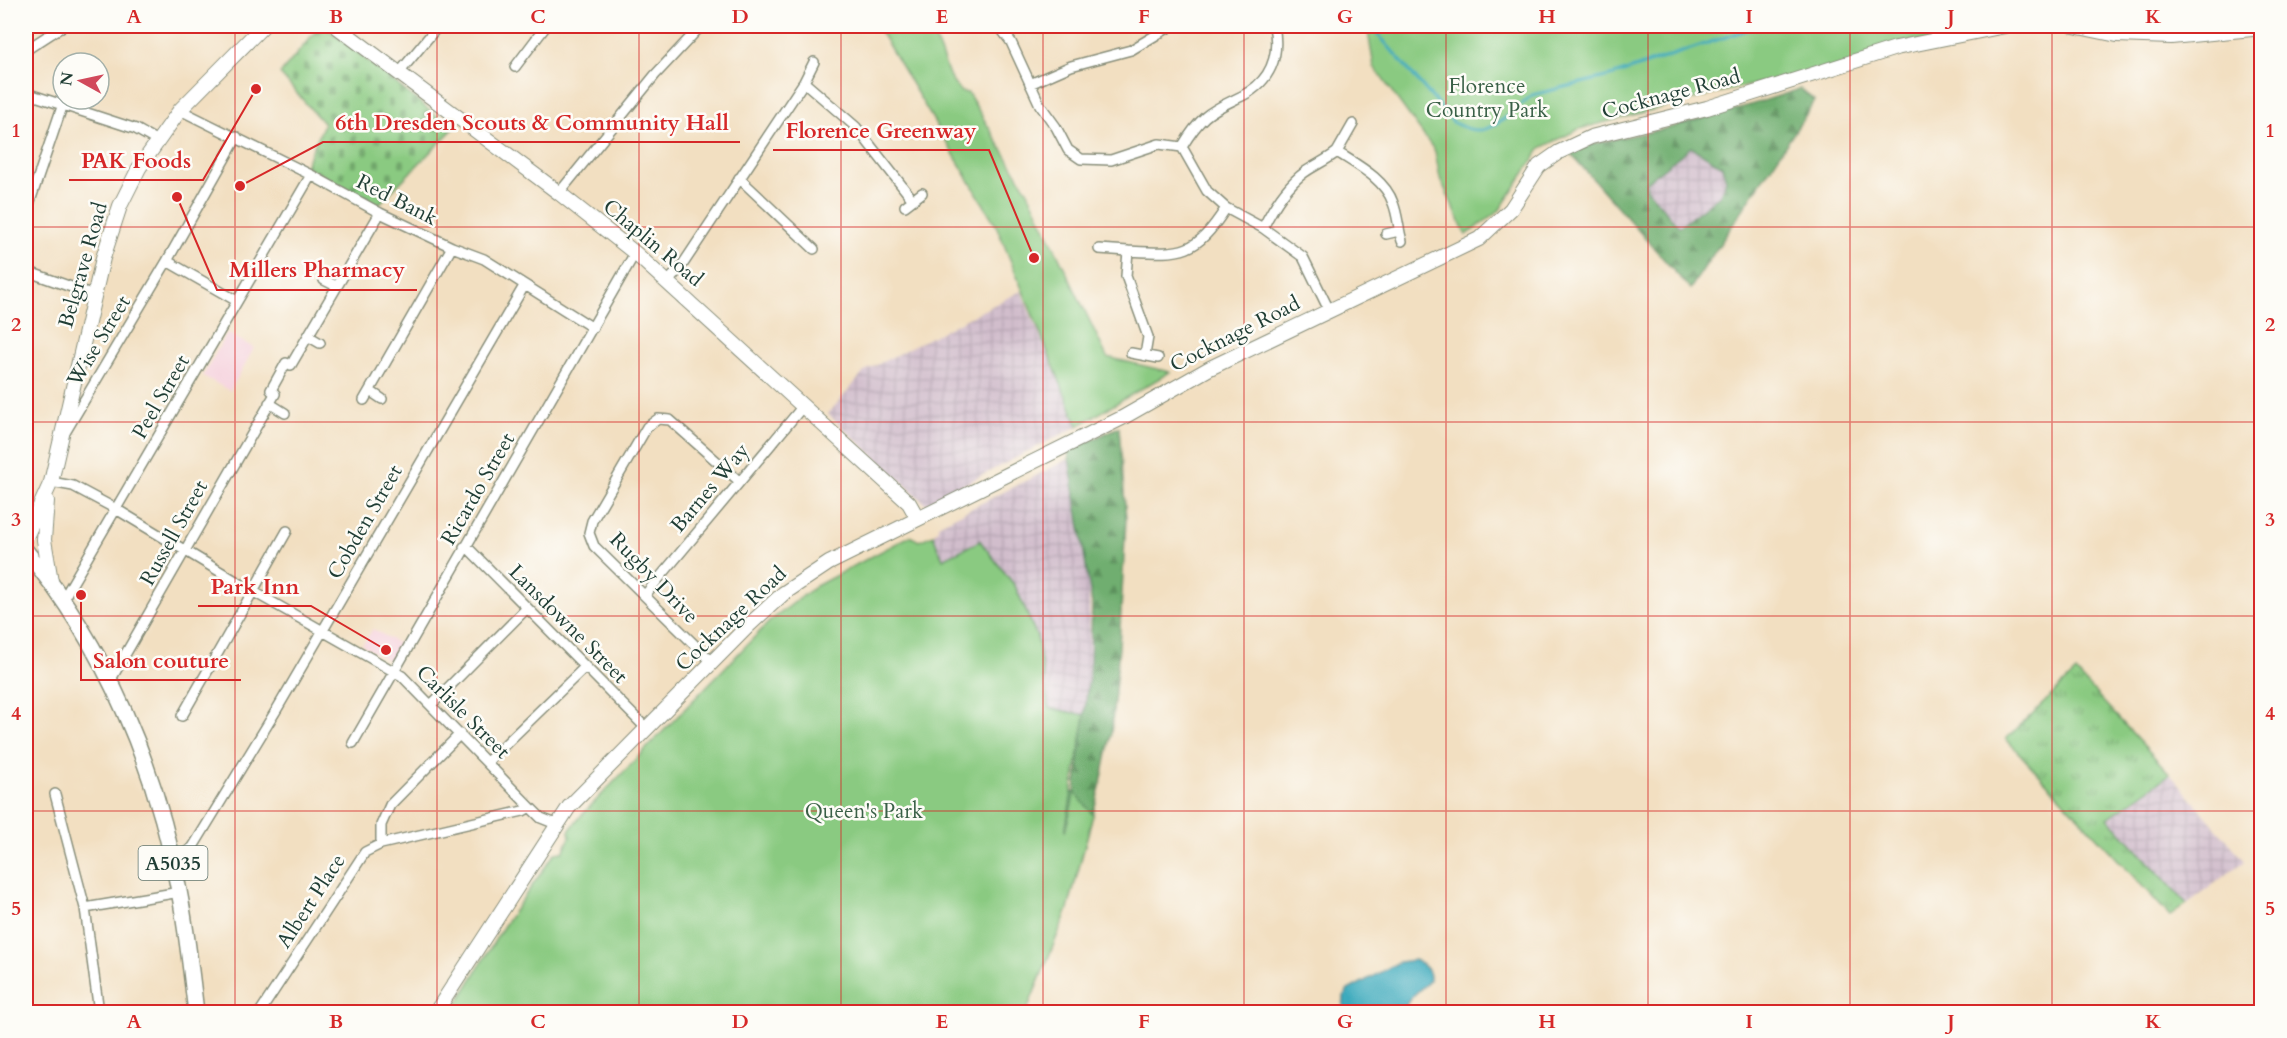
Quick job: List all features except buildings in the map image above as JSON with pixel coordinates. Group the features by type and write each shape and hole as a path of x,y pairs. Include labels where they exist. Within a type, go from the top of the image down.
{"main road":[{"name":"A5035","path":"26,551 66,595 128,718 156,795 180,892 196,1012"}],"street":[{"path":"26,50 63,26"},
{"name":"Belgrave Road","path":"51,581 44,540 50,486 103,258 120,206 139,168 180,110 263,26"},
{"name":"Chaplin Road","path":"336,26 559,193 635,253 909,503 918,519"},
{"path":"399,73 438,26"},
{"path":"515,67 546,26"},
{"path":"559,193 655,75 701,26"},
{"path":"999,26 1011,42 1040,105 1056,127 1068,150 1081,159 1111,160 1159,144 1183,150 1207,191 1226,208 1263,228 1303,257 1329,310"},
{"path":"1030,84 1071,66 1131,51 1172,26"},
{"path":"1183,150 1205,116 1246,94 1263,80 1273,64 1277,43 1274,26"},
{"name":"Cocknage Road","path":"436,1012 569,807 712,662 784,593 829,563 1102,428 1210,368 1479,239 1511,209 1539,166 1559,152 1591,137 1707,108 1896,48 2005,26"},
{"path":"2074,26 2117,35 2171,37 2262,28"},
{"path":"668,282 683,264 804,82 814,62"},
{"path":"804,82 856,127 909,203 922,193"},
{"path":"26,93 51,100"},
{"name":"Red Bank","path":"180,110 311,174 380,213 452,247 484,259 593,328"},
{"path":"26,213 61,111"},
{"path":"83,111 136,129 157,141"},
{"path":"1263,228 1271,210 1284,193 1304,173 1337,152 1353,124"},
{"name":"Wise Street","path":"61,440 237,137"},
{"path":"1337,152 1386,188 1394,203 1400,236 1386,234"},
{"name":"Peel Street","path":"66,595 71,576 116,508 311,174"},
{"path":"739,178 814,249"},
{"path":"1099,249 1161,254 1194,247 1212,230 1226,208"},
{"path":"320,343 308,336 380,213"},
{"path":"277,233 286,238"},
{"path":"382,399 367,396 452,247"},
{"path":"1128,251 1126,276 1148,337 1145,355"},
{"name":"Ricardo Street","path":"353,743 635,253"},
{"path":"167,261 237,301"},
{"path":"26,271 94,295"},
{"path":"324,280 336,286"},
{"name":"Cobden Street","path":"173,862 193,847 277,709 524,286"},
{"name":"Russell Street","path":"110,681 275,394 271,390 308,336"},
{"path":"1131,353 1158,358"},
{"path":"269,403 285,413"},
{"name":"Barnes Way","path":"645,595 804,405"},
{"name":"Rugby Drive","path":"712,662 594,546 589,533 592,521 647,427 658,419 670,420 739,481"},
{"name":"Belgrave Road","path":"26,537 50,486"},
{"name":"Carlisle Street","path":"50,486 74,486 116,508 254,592 394,670 488,761 541,818 556,824"},
{"path":"182,716 287,531"},
{"path":"281,543 290,549"},
{"name":"Lansdowne Street","path":"464,547 646,728"},
{"path":"431,705 526,609"},
{"path":"488,761 585,667"},
{"path":"460,734 390,805 381,825 381,844 523,811 530,807"},
{"path":"55,794 85,908 99,1012"},
{"name":"Albert Place","path":"260,1012 365,852 381,844"},
{"path":"85,908 180,892"}],"shaded area":[{"path":"1691,147 1722,166 1726,180 1720,195 1679,227 1647,189 1646,182"},
{"path":"1021,291 1078,426 926,504 828,414 865,371"},
{"path":"227,333 254,348 230,391 203,376"},
{"path":"26,426 37,430 26,463"},
{"path":"1075,456 1089,549 1090,670 1085,715 1049,708 1037,637 1015,586 980,541 943,559 933,535 938,530 938,525"},
{"path":"26,463 40,468 26,507"},
{"path":"373,629 399,644 390,660 362,645"},
{"path":"2170,774 2245,861 2187,904 2108,818"}],"green space":[{"path":"320,26 324,26 453,129 378,205 305,166 324,124 280,74"},
{"path":"877,26 934,26 931,28 951,80 961,92 968,93 1028,192 1107,357 1170,372 1078,426 996,225"},
{"name":"Florence Country Park","path":"1367,26 2005,26 1841,67 1737,88 1579,129 1541,148 1499,211 1466,235 1440,178 1435,151 1374,67"},
{"path":"2065,26 2261,26 2117,35"},
{"path":"1800,89 1815,101 1690,289 1570,153 1595,144 1688,123","holes":["1691,147 1722,166 1726,180 1720,195 1679,227 1647,189 1646,182"]},
{"path":"1119,427 1126,519 1119,647 1111,734 1101,783 1068,909 1026,1012 980,541 1015,586 1037,637 1052,793 1075,792 1090,670 1092,604 1068,451"},
{"name":"Queen's Park","path":"933,535 943,559 980,541 1015,586 1037,637 1049,708 1085,715 1065,832 1075,792 1093,815 1068,909 1026,1012 452,1012 503,927 555,853 563,852 570,837 569,831 578,819 770,621 816,586 910,536 919,541"},
{"path":"2076,672 2170,774 2108,818 2187,904 2170,916 2006,739"}],"water":[{"path":"1414,960 1426,967 1430,980 1411,998 1404,1012 1343,1012 1344,996 1348,990 1399,962"}],"waterway":[{"path":"1371,26 1454,123 1478,130 1490,127 1511,114"},
{"path":"1522,104 1532,95 1614,75 1758,26"}],"place":[{"name":"PAK Foods","path":"256,89"},
{"name":"6th Dresden Scouts & Community Hall","path":"240,186"},
{"name":"Millers Pharmacy","path":"177,197"},
{"name":"Florence Greenway","path":"1034,258"},
{"name":"Salon couture","path":"81,595"},
{"name":"Park Inn","path":"386,650"}]}
